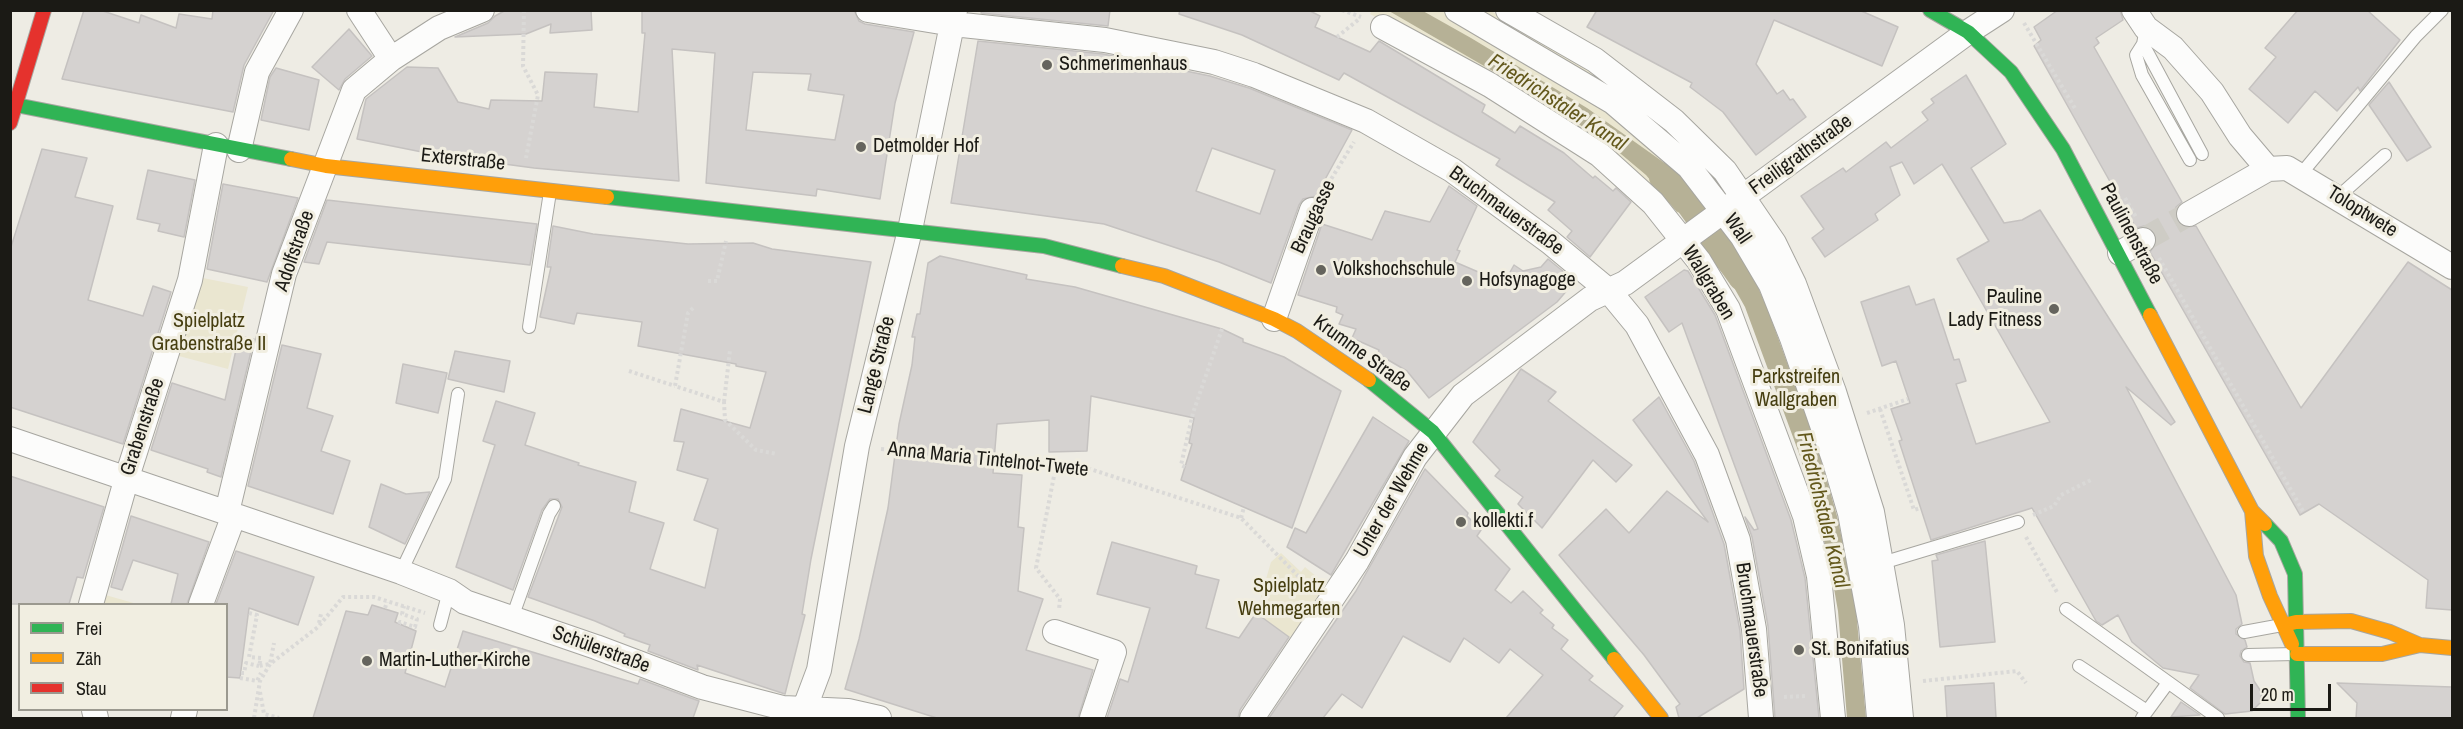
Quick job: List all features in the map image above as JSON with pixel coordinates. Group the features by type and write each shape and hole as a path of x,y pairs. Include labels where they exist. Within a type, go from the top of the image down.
{"street":[{"path":"10,123 44,10"},
{"name":"Grabenstraße","path":"91,603 127,477 190,280 228,147 257,72 291,10"},
{"path":"358,10 391,59"},
{"name":"Adolfstraße","path":"201,603 230,514 284,274 354,90 391,59 439,28 482,10"},
{"name":"Bruchmauerstraße","path":"868,10 914,19 954,17 1030,31 1105,40 1214,62 1254,75 1366,121 1452,170 1550,242 1609,291 1638,325 1707,455 1738,540 1754,629 1756,716"},
{"name":"Wall","path":"1457,10 1613,102 1689,167 1729,209 1774,243 1794,284 1847,432 1872,512 1871,626 1878,718"},
{"name":"Wall","path":"1508,10 1595,60 1674,121 1725,171 1729,209"},
{"name":"Paulinenstraße","path":"1930,10 1968,32 2011,72 2063,149 2120,253 2252,511 2281,541 2295,574 2290,624"},
{"name":"Freiligrathstraße","path":"1433,432 1463,395 1590,299 1625,283 1968,32 2002,10"},
{"name":"Lange Straße","path":"804,714 819,670 857,446 910,230 954,17"},
{"name":"Wallgraben","path":"1383,27 1490,85 1600,155 1688,237 1728,309 1804,516 1819,576 1833,718"},
{"path":"2141,28 2173,48 2212,92 2240,136 2268,169 2189,214"},
{"name":"Exterstraße","path":"16,105 326,166 910,230"},
{"name":"Toloptwete","path":"2268,169 2287,168 2301,174 2452,267"},
{"name":"Braugasse","path":"1274,319 1312,210"},
{"name":"Krumme Straße","path":"910,230 1044,246 1164,276 1274,319 1363,375 1433,432 1661,718"},
{"path":"2120,253 2143,240"},
{"name":"Unter der Wehme","path":"1252,718 1357,561 1415,457 1433,432"},
{"name":"Schülerstraße","path":"10,439 401,572 457,597 702,687 804,714 848,711 879,718"},
{"name":"Paulinenstraße","path":"2252,511 2253,543 2256,556 2290,624 2297,654 2298,718"},
{"name":"Wall","path":"1872,564 1892,625 1901,718"},
{"path":"2290,624 2340,621 2362,623 2420,645 2452,648"},
{"path":"1055,632 1114,652 1092,718"},
{"path":"2297,654 2382,654 2420,645"}],"lane":[{"path":"2301,174 2416,36 2442,10"},
{"path":"2141,28 2155,67 2202,154"},
{"path":"2141,28 2136,55 2142,75 2190,160"},
{"path":"2338,197 2385,155"},
{"path":"529,327 551,190"},
{"path":"401,572 445,479 458,394"},
{"path":"512,618 549,514 554,506"},
{"path":"1872,564 2018,522"},
{"path":"441,621 457,597"},
{"path":"2066,609 2167,684 2218,718"},
{"path":"2244,632 2290,624"},
{"path":"2248,655 2297,654"},
{"path":"2079,666 2145,715 2167,684"}],"path":[{"path":"522,186 538,95 522,66 524,10"},
{"path":"1337,37 1361,17"},
{"path":"2024,23 2073,106"},
{"name":"Braugasse","path":"1312,210 1366,121"},
{"path":"708,281 717,281 732,212"},
{"path":"2181,294 2304,513"},
{"path":"675,386 688,313 693,308"},
{"path":"1185,467 1181,465 1193,413 1222,329"},
{"path":"730,350 724,402 725,420 756,450 777,454"},
{"path":"629,371 724,402"},
{"path":"1890,406 1908,399"},
{"path":"1880,409 1914,510 1920,508"},
{"name":"Anna Maria Tintelnot-Twete","path":"857,446 949,456 1041,462 1055,471 1089,469 1241,518 1308,586 1304,596"},
{"path":"1055,471 1036,568 1060,599 1055,632"},
{"path":"2066,609 2018,522 2054,506 2061,495 2093,479"},
{"path":"1241,518 1244,507"},
{"path":"254,718 258,687 270,664 318,627 343,597 374,597 441,621"},
{"path":"385,608 387,602"},
{"path":"402,614 417,619 415,627 400,623 402,614 404,606"},
{"path":"249,613 257,615 249,657 261,658 260,666"},
{"path":"318,627 321,614"},
{"path":"270,664 274,643"},
{"path":"264,673 256,681 240,675 244,674 246,663 260,666 270,664"},
{"path":"1934,680 2017,671 2026,683"},
{"path":"258,687 264,714 279,718"}],"green space":[{"path":"1372,10 1491,11 1592,70 1666,124 1722,181 1675,215 1395,27 1370,14"},
{"name":"Spielplatz Grabenstraße II","path":"198,277 248,287 228,369 175,355"},
{"name":"Spielplatz Wehmegarten","path":"1281,553 1301,572 1305,567 1329,587 1308,621 1289,638 1256,613 1271,562"},
{"path":"102,594 134,603 101,603"}],"water":[{"path":"1389,11 1423,11 1471,38 1587,108 1673,169 1702,195 1677,212 1646,175 1615,149 1548,103"},
{"path":"1731,236 1747,262 1768,310 1817,445 1837,516 1855,599 1866,718 1847,718 1838,611 1828,555 1800,456 1745,307 1732,284 1707,255"}],"building":[{"path":"84,10 100,10 139,23 141,15 176,28 179,14 212,19 213,10 274,10 244,65 233,112 62,79"},
{"path":"506,10 591,10 592,30 550,33 551,24 526,34 455,37 488,23"},
{"path":"642,10 854,10 859,21 865,24 914,32 895,103 880,199 817,189 816,196 706,183 715,53 672,49 679,181 534,168 437,155 357,139 366,99 407,67 438,68 458,102 489,109 491,100 542,101 545,72 597,74 594,107 638,112 645,33 642,33","holes":["753,72 811,74 808,90 844,95 835,140 746,130"]},
{"path":"982,10 1110,10 1108,26 981,13"},
{"path":"1180,10 1308,10 1320,16 1315,27 1370,52 1379,41 1485,105 1482,112 1515,133 1520,126 1564,153 1593,178 1595,176 1613,191 1616,188 1631,202 1590,257 1567,237 1572,231 1548,210 1555,202 1496,165 1500,159 1344,73 1339,80 1242,35 1179,14"},
{"path":"1597,10 1859,10 1898,27 1882,66 1774,20 1756,64 1777,94 1783,90 1806,117 1756,155 1723,112 1690,87 1692,83 1587,27"},
{"path":"2058,10 2120,10 2123,20 2096,38 2099,43 2094,47 2182,202 2176,207 2176,221 2182,227 2196,226 2301,408 2408,262 2452,290 2452,610 2426,608 2428,580 2319,504 2300,515 2150,252 2157,241 2155,233 2144,226 2136,228 2034,46 2041,40 2034,27"},
{"path":"2298,10 2367,10 2400,40 2360,91 2358,87 2337,111 2315,91 2288,123 2249,89 2276,57 2265,48"},
{"path":"349,29 372,56 345,79 339,90 312,67"},
{"path":"978,41 1103,54 1210,76 1249,88 1352,130 1316,196 1303,199 1299,205 1271,283 1219,262 1104,224 951,203","holes":["1212,148 1275,170 1260,214 1196,191"]},
{"path":"276,68 319,80 309,130 261,120 270,77"},
{"path":"1966,75 2006,144 1971,168 2004,223 2022,220 2040,210 2175,422 2171,425 2126,387 2236,595 2242,624 2236,629 2236,634 2245,640 2247,647 2241,651 2240,656 2244,662 2250,663 2254,681 2262,693 2260,703 2252,711 2225,714 2190,688 2199,675 2163,668 2132,642 2118,615 2102,625 2096,621 2032,508 1931,540 1891,409 1910,403 1896,361 1882,366 1861,302 1909,286 1916,305 1934,299 1954,360 1959,359 1966,381 1956,384 1976,444 2050,422 1957,259 1989,241 1942,164 1914,184 1902,162 1890,167 1900,195 1875,214 1878,220 1825,257 1812,238 1824,229 1801,196 1843,168 1846,172 1886,142 1891,148 1928,120 1922,112 1934,103 1931,99"},
{"path":"2389,82 2431,147 2407,161 2369,105"},
{"path":"42,149 87,158 75,197 113,206 88,300 143,316 153,286 171,292 123,444 10,407 10,250"},
{"path":"148,170 195,180 184,237 158,231 160,224 137,219"},
{"path":"223,184 298,198 267,282 207,269"},
{"path":"1449,186 1477,206 1457,250 1460,251 1455,262 1504,283 1514,265 1523,271 1541,267 1548,259 1575,281 1557,302 1429,398 1407,371 1378,354 1379,350 1352,338 1356,329 1339,324 1343,315 1336,312 1337,307 1298,295 1322,224 1372,240 1385,211 1430,222"},
{"path":"327,200 537,224 530,265 327,242 319,264 304,262"},
{"path":"553,226 593,234 688,244 753,243 772,249 871,262 811,559 802,614 805,615 785,694 697,665 698,670 648,651 650,645 624,636 625,634 595,621 528,597 562,507 558,499 550,499 542,510 513,590 456,567 495,445 483,441 496,401 535,413 525,445 579,463 578,465 636,482 629,512 664,523 650,569 705,588 718,529 694,520 708,479 677,470 684,442 674,441 681,409 750,428 766,372 736,366 736,364 638,346 642,322 577,313 574,324 540,317 551,267 547,267"},
{"path":"940,256 1027,275 1026,279 1075,287 1222,329 1243,339 1243,342 1284,357 1341,391 1292,528 1181,480 1192,444 1189,443 1194,418 1091,396 1087,451 1049,452 1049,420 997,424 993,473 1022,475 1018,527 1024,528 1018,591 1043,599 1026,650 1093,670 1078,718 937,718 845,689 859,639 888,508 899,424 912,365 915,337 912,337 917,314 920,314 928,263"},
{"path":"1684,270 1688,271 1715,315 1791,520 1805,578 1819,718 1775,718 1768,626 1752,537 1745,517 1754,530 1758,529 1682,323 1669,332 1645,297"},
{"path":"239,336 254,339 221,477 207,472 208,469 151,450 172,383 225,400"},
{"path":"282,345 321,354 307,408 333,416 321,451 350,461 333,514 248,486"},
{"path":"455,351 510,361 504,392 448,379"},
{"path":"403,364 447,373 438,413 396,403"},
{"path":"1521,369 1556,392 1548,401 1632,465 1616,482 1593,460 1542,528 1518,504 1523,497 1495,476 1500,470 1473,442"},
{"path":"1659,397 1694,461 1724,544 1740,631 1744,689 1697,718 1679,718 1676,707 1680,704 1644,655 1559,555 1606,509 1629,533 1667,491 1708,522 1633,420"},
{"path":"1373,417 1409,441 1331,575 1287,547 1295,528 1306,533"},
{"path":"1425,469 1468,513 1467,516 1481,530 1477,536 1510,569 1495,590 1511,603 1523,591 1543,610 1540,613 1554,625 1552,628 1568,640 1561,649 1593,676 1589,680 1623,706 1613,718 1506,718 1543,675 1510,649 1499,663 1464,638 1450,662 1403,636 1362,708 1342,694 1323,718 1269,718 1356,591"},
{"path":"10,476 104,507 83,578 77,577 69,603 10,604"},
{"path":"381,484 406,494 430,492 405,544 369,527"},
{"path":"131,516 209,542 187,603 171,603 178,574 133,560 122,590 111,587"},
{"path":"1985,541 1995,642 1940,647 1932,561 1938,560 1936,555"},
{"path":"1112,542 1197,566 1195,574 1219,580 1206,628 1239,638 1256,613 1289,637 1240,710 1238,718 1107,718 1120,679 1128,682 1150,608 1097,594"},
{"path":"236,551 314,577 298,625 249,608 240,678 228,677 228,603 216,603"},
{"path":"372,605 398,613 395,622 416,631 405,673 445,687 463,631 638,684 640,679 699,701 693,718 313,718 346,611 368,615"},
{"path":"1994,683 1996,718 1947,718 1945,686"},
{"path":"2337,683 2452,687 2452,718 2356,718 2357,703"},
{"path":"2181,702 2200,715 2171,717"}],"waterway":[{"name":"Friedrichstaler Kanal","path":"1663,177 1690,204 1742,277"}],"tunnel":[{"path":"2143,240 2189,214"}],"traffic: fast":[{"path":"1930,10 1968,32 2011,72 2063,149 2150,315"},
{"path":"16,105 291,159"},
{"path":"607,197 1044,246 1122,266"},
{"path":"1369,380 1433,432 1614,659"},
{"path":"2265,524 2281,541 2295,574 2298,718"}],"traffic: slow":[{"path":"291,159 326,166 607,197"},
{"path":"1122,266 1164,276 1274,319 1297,331 1369,380"},
{"path":"2150,315 2252,511 2265,524"},
{"path":"2252,511 2256,556 2270,596 2292,644"},
{"path":"2284,625 2296,622 2351,621 2390,632 2420,645 2452,648"},
{"path":"2297,654 2382,654 2420,645"},
{"path":"1614,659 1661,718"}],"traffic: jam":[{"path":"10,123 44,10"}],"place":[{"name":"Schmerimenhaus","path":"1047,65"},
{"name":"Detmolder Hof","path":"861,147"},
{"name":"Volkshochschule","path":"1321,270"},
{"name":"Hofsynagoge","path":"1467,281"},
{"name":"Pauline Lady Fitness","path":"2054,309"},
{"name":"kollekti.f","path":"1461,522"},
{"name":"St. Bonifatius","path":"1799,650"},
{"name":"Martin-Luther-Kirche","path":"367,661"}],"park label":[{"name":"Parkstreifen Wallgraben","path":"1796,390"}]}
